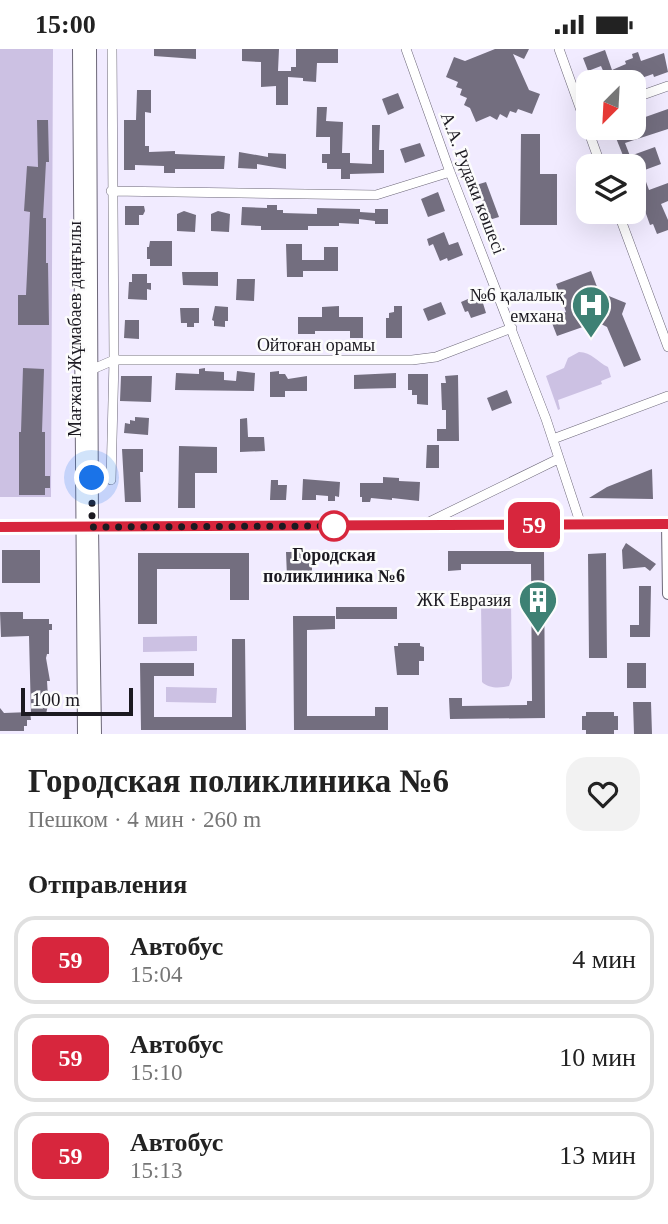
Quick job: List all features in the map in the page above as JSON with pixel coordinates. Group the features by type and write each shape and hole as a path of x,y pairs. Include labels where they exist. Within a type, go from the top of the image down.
{"main road":[{"name":"Мағжан Жұмабаев даңғылы","path":"79,49 86,527 95,734"},
{"name":"Мағжан Жұмабаев даңғылы","path":"83,734 86,527 93,369 90,49"}],"street":[{"path":"111,480 114,360 112,49"},
{"name":"А.А. Рудаки көшесі","path":"406,49 553,439 581,525"},
{"path":"559,49 576,91"},
{"path":"646,94 668,86"},
{"path":"111,191 376,195 450,171"},
{"path":"622,224 668,347"},
{"name":"Ойтоған орамы","path":"114,360 412,361 436,357 512,328"},
{"path":"93,369 114,360"},
{"path":"553,439 668,396"},
{"path":"423,526 558,459"},
{"path":"0,527 668,524 668,594"}],"shaded area":[{"path":"0,49 53,49 51,497 0,497"},
{"path":"579,352 591,355 608,367 611,377 601,381 602,384 558,400 558,410 546,376 564,368 568,358"},
{"path":"487,595 506,595 511,601 512,678 509,686 499,687 488,686 482,682 481,602"},
{"path":"197,636 197,651 143,652 143,637"},
{"path":"166,687 217,688 216,703 166,702"}],"building":[{"path":"154,49 196,49 196,59 154,56"},
{"path":"242,49 279,49 278,71 291,71 291,67 296,67 296,49 338,49 338,63 317,63 316,82 288,77 288,105 276,105 276,86 261,87 261,62 242,61"},
{"path":"495,49 529,49 524,59 513,54 529,90 540,94 532,114 518,109 516,113 510,111 507,118 500,114 497,120 490,116 476,122 470,108 464,105 467,98 460,95 462,89 456,87 458,82 446,77 454,57 465,61"},
{"path":"605,50 612,70 603,70 601,66 588,70 583,58"},
{"path":"638,52 641,61 664,53 668,72 654,77 653,74 646,76 646,70 612,70 626,64 625,61 633,58 632,54"},
{"path":"137,90 151,90 151,113 145,112 145,146 149,146 149,152 175,151 175,154 225,156 224,169 175,169 175,173 164,173 164,166 135,165 135,170 124,170 124,120 136,120"},
{"path":"398,93 404,108 388,115 382,99"},
{"path":"317,107 327,107 326,121 343,122 342,153 350,153 350,163 372,164 372,125 380,125 379,150 384,150 384,173 350,174 350,179 341,179 341,169 327,169 327,163 322,163 322,154 330,154 330,137 316,137"},
{"path":"668,109 668,129 646,136 646,117"},
{"path":"37,120 48,120 49,162 46,162 43,218 46,218 49,325 18,325 18,295 26,295 30,212 24,211 27,166 38,167"},
{"path":"521,134 540,134 540,174 557,174 557,225 520,225"},
{"path":"617,140 634,140 625,143 629,154 622,154"},
{"path":"420,143 425,156 405,163 400,149"},
{"path":"655,147 661,164 646,170 646,154 636,154"},
{"path":"239,152 268,157 268,153 286,154 286,169 257,164 257,169 238,168"},
{"path":"486,182 499,217 489,220 476,185"},
{"path":"646,182 649,190 668,183 668,201 661,204 668,220 668,230 657,234 653,224 650,225 646,214"},
{"path":"438,192 445,211 428,217 421,199"},
{"path":"267,205 277,205 277,210 283,210 283,213 317,214 317,208 360,209 360,212 375,213 375,209 388,209 388,224 375,224 375,221 359,219 359,224 308,226 308,230 261,230 261,226 241,225 242,207 267,208"},
{"path":"125,206 144,206 143,215 139,215 139,225 125,225"},
{"path":"184,211 196,215 195,232 177,231 177,214"},
{"path":"218,211 230,214 229,232 211,231 211,214"},
{"path":"444,232 449,245 458,242 463,255 440,261 433,244 429,246 427,239"},
{"path":"150,241 172,241 172,266 150,266 147,247"},
{"path":"286,244 302,244 302,260 324,260 324,247 338,247 338,271 303,271 303,277 287,277"},
{"path":"591,271 599,292 626,303 622,314 641,360 624,367 607,327 597,322 557,336 550,318 566,312 556,284"},
{"path":"182,272 218,272 218,286 183,285"},
{"path":"132,274 147,274 147,283 151,283 151,290 147,289 147,300 128,299"},
{"path":"237,279 255,279 254,301 236,300"},
{"path":"468,299 470,304 482,300 486,313 471,318 461,302"},
{"path":"441,302 446,314 428,321 423,309"},
{"path":"215,306 228,307 225,327 214,326 212,320"},
{"path":"339,306 339,317 363,317 363,338 350,338 350,331 298,334 298,317 322,317 322,307"},
{"path":"394,306 402,306 402,338 386,338 386,318 389,318 389,313 394,312"},
{"path":"180,308 199,308 199,323 194,323 194,327 187,327 187,323 181,323"},
{"path":"125,320 139,320 139,339 124,338"},
{"path":"23,368 44,369 42,432 45,432 45,476 50,476 50,488 45,488 45,495 19,495"},
{"path":"205,368 205,371 224,372 224,380 236,381 237,371 255,373 254,391 175,390 176,373 199,374 199,369"},
{"path":"279,371 279,374 285,374 288,379 307,376 307,391 285,391 285,397 270,397 270,372"},
{"path":"396,373 396,388 354,389 354,375"},
{"path":"408,374 428,374 428,405 417,404 417,395 412,395 412,390 408,390"},
{"path":"458,375 459,441 437,441 437,429 446,429 441,383 446,383 445,376"},
{"path":"121,376 152,376 151,402 120,401"},
{"path":"507,390 512,403 492,411 487,398"},
{"path":"135,417 149,418 148,435 124,433 125,423 135,421"},
{"path":"247,418 248,437 264,437 265,451 240,452 240,419"},
{"path":"427,445 439,445 439,468 426,468"},
{"path":"179,446 217,447 217,473 195,473 195,508 178,508"},
{"path":"122,449 143,449 143,472 140,472 141,502 125,502"},
{"path":"652,469 653,499 589,498 607,487"},
{"path":"383,477 420,482 419,501 371,498 370,502 362,502 360,483 383,483"},
{"path":"303,479 340,482 339,497 335,496 335,501 328,501 328,496 316,495 316,500 302,500"},
{"path":"271,480 278,480 278,485 287,485 286,500 270,500"},
{"path":"626,543 656,564 650,571 645,567 623,569 622,550"},
{"path":"2,550 40,550 40,583 2,583"},
{"name":"ЖК Евразия","path":"448,551 544,551 545,718 450,719 449,698 462,698 462,706 527,705 527,701 532,701 531,564 461,564 461,570 448,571"},
{"path":"286,552 312,552 312,577 287,577"},
{"path":"138,553 249,553 249,600 230,600 230,569 157,569 157,624 138,624"},
{"path":"606,553 607,658 589,658 588,554"},
{"path":"639,586 651,586 650,637 630,637 630,625 639,625"},
{"path":"336,607 397,607 397,619 336,619"},
{"path":"0,612 23,612 23,619 49,619 49,624 52,624 52,630 49,630 49,654 46,658 50,681 47,681 48,697 51,705 48,705 46,714 31,715 29,636 1,637"},
{"path":"293,616 335,616 335,629 307,630 307,716 375,716 375,707 388,707 388,730 294,730"},
{"path":"232,639 245,639 246,730 141,730 140,663 194,663 194,676 154,676 154,717 232,717"},
{"path":"398,643 420,643 420,646 424,647 424,661 419,661 419,675 397,675 394,646 398,646"},
{"path":"627,663 646,663 646,688 627,688"},
{"path":"633,702 651,702 652,734 634,734"},
{"path":"0,708 4,713 30,712 31,720 27,720 24,731 0,731"},
{"path":"586,712 614,712 614,716 618,716 618,730 614,730 614,734 586,734 586,730 582,730 582,716 586,716"}],"bus line":[{"name":"59","path":"0,527 668,524"}],"place":[{"name":"№6 қалалық емхана","path":"591,339"},
{"name":"Городская поликлиника №6","path":"334,526"},
{"name":"ЖК Евразия","path":"538,634"}],"route":[{"path":"92,478 92,527 334,526"}]}
